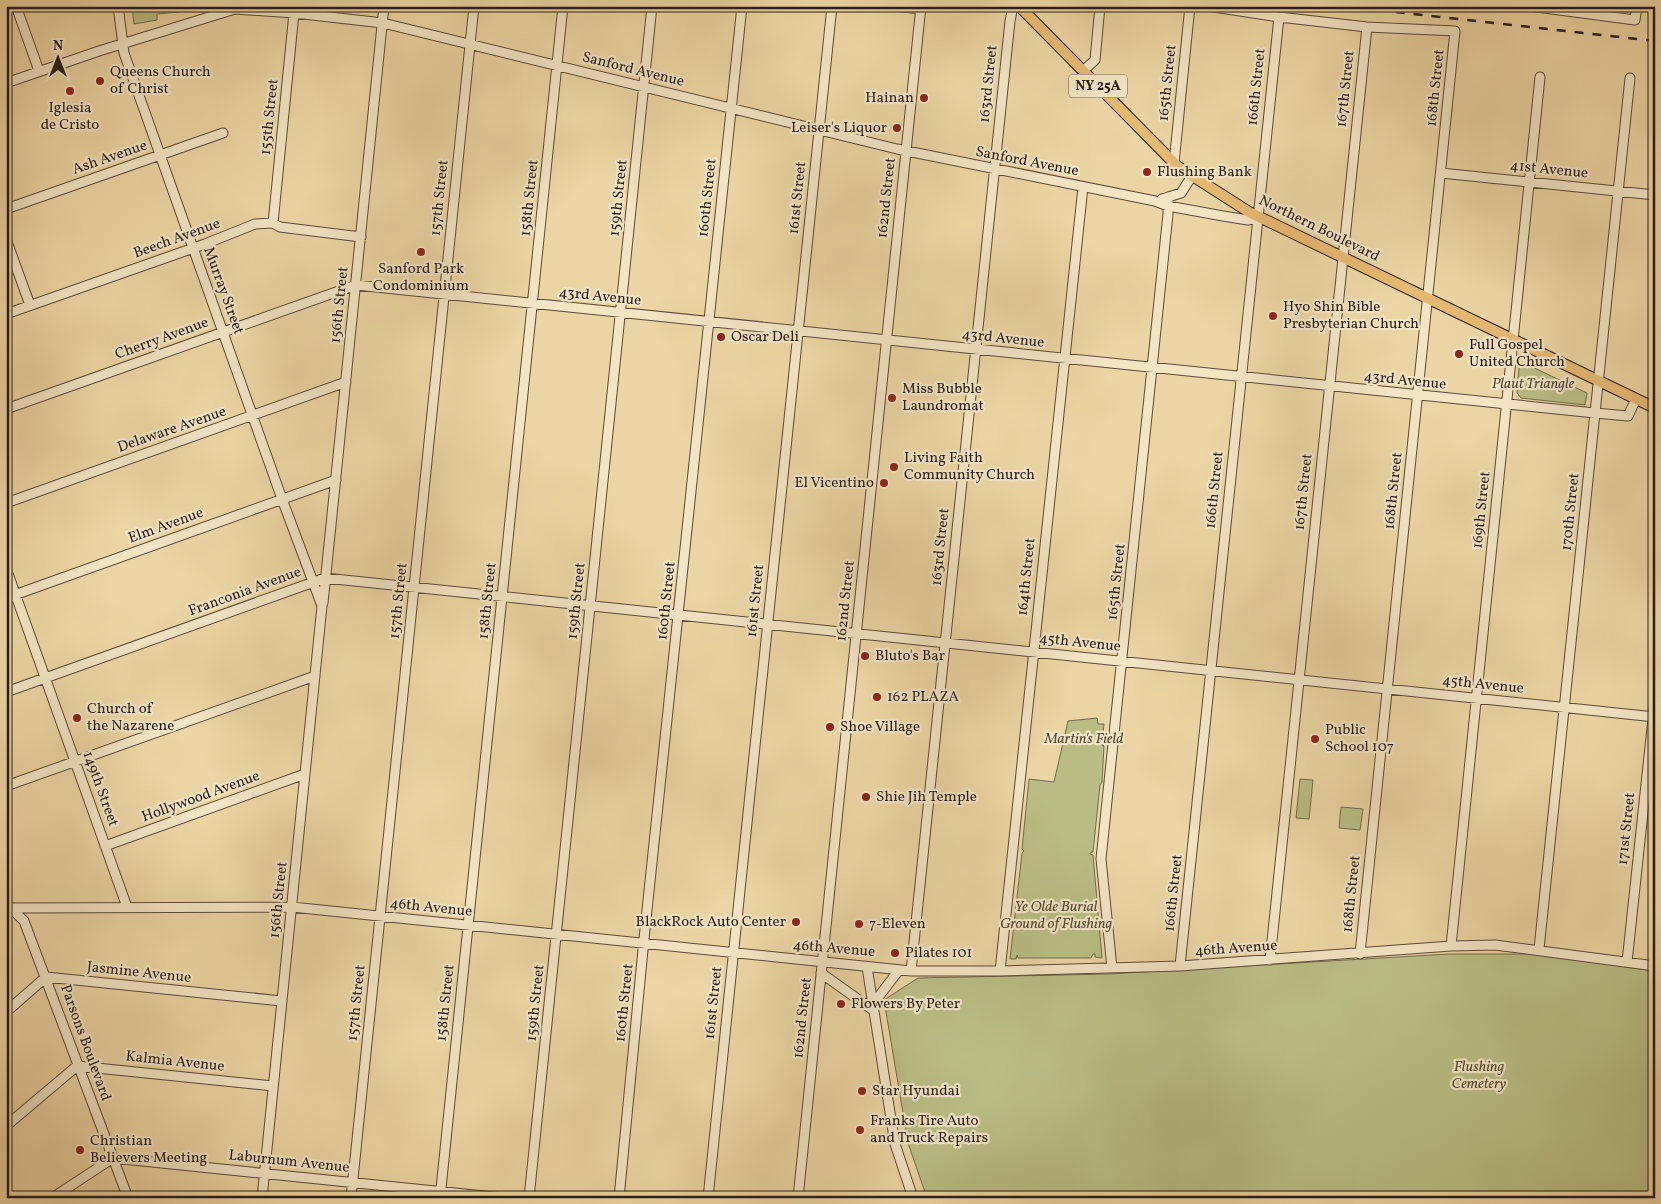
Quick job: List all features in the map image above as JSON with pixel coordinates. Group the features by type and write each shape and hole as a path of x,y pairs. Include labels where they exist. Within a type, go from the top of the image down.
{"main road":[{"name":"Northern Boulevard","path":"1018,6 1175,164 1258,218 1655,408"}],"street":[{"path":"16,6 40,71"},
{"name":"Murray Street","path":"118,6 124,53 282,499 314,583"},
{"name":"156th Street","path":"262,1198 384,6"},
{"name":"157th Street","path":"351,1198 474,6"},
{"name":"158th Street","path":"440,1194 563,6"},
{"name":"159th Street","path":"529,1198 652,6"},
{"name":"160th Street","path":"619,1198 742,6"},
{"name":"161st Street","path":"708,1198 832,6"},
{"path":"893,6 921,8"},
{"name":"163rd Street","path":"911,971 994,169 1013,6"},
{"path":"1083,71 1095,60 1100,6"},
{"name":"165th Street","path":"1175,164 1190,6"},
{"path":"1207,6 1278,17 1367,27"},
{"path":"1529,6 1635,20 1637,6"},
{"name":"Sanford Avenue","path":"6,83 235,8 294,13 383,23 906,151 1083,187 1168,202 1248,220 1258,218"},
{"name":"162nd Street","path":"798,1198 921,8"},
{"name":"155th Street","path":"273,224 294,13"},
{"name":"166th Street","path":"1180,966 1278,17"},
{"name":"168th Street","path":"1360,954 1455,31 1367,27"},
{"name":"167th Street","path":"1270,960 1367,27"},
{"name":"169th Street","path":"1450,946 1540,77"},
{"name":"170th Street","path":"1539,949 1630,78"},
{"name":"Ash Avenue","path":"6,210 224,133"},
{"name":"41st Avenue","path":"1441,173 1655,195"},
{"path":"1168,202 1181,193 1192,176"},
{"name":"164th Street","path":"1000,971 1083,187"},
{"name":"165th Street","path":"1112,968 1101,859 1168,202"},
{"name":"Beech Avenue","path":"6,314 255,224 273,224 280,227 361,237"},
{"path":"6,239 30,305"},
{"name":"43rd Avenue","path":"356,286 1240,378 1628,416 1636,399"},
{"name":"Cherry Avenue","path":"6,409 356,286"},
{"name":"Delaware Avenue","path":"6,503 346,382"},
{"name":"Elm Avenue","path":"6,598 336,480"},
{"name":"149th Street","path":"6,568 127,907"},
{"name":"Franconia Avenue","path":"6,692 325,578 502,597"},
{"name":"156th Street","path":"314,583 322,606"},
{"name":"45th Avenue","path":"502,597 1654,717"},
{"path":"6,786 315,676"},
{"name":"171st Street","path":"1627,962 1655,700"},
{"name":"Hollywood Avenue","path":"105,846 305,774"},
{"name":"46th Avenue","path":"8,906 292,907 911,971 1000,971 1180,966 1450,946 1495,945 1539,949 1655,966"},
{"name":"Parsons Boulevard","path":"8,906 24,921 128,1198"},
{"path":"867,967 895,1144 913,1198"},
{"path":"873,1007 899,970"},
{"path":"821,973 873,1007"},
{"path":"6,1012 46,977"},
{"name":"Jasmine Avenue","path":"46,977 282,1001"},
{"path":"6,1126 78,1066"},
{"name":"Kalmia Avenue","path":"78,1066 273,1086"},
{"path":"52,1198 114,1158"},
{"name":"Laburnum Avenue","path":"114,1158 353,1182 440,1194 504,1198"}],"green space":[{"path":"132,6 191,6 179,10 179,12 157,14 157,20 134,24"},
{"name":"Plaut Triangle","path":"1526,364 1587,393 1585,405 1521,398 1517,393 1519,367"},
{"name":"Ye Olde Burial Ground of Flushing","path":"1097,718 1098,724 1104,724 1102,745 1104,746 1102,782 1100,785 1093,852 1090,854 1093,855 1102,958 1095,957 1095,954 1093,954 1091,958 1018,958 1017,955 1016,959 1010,959 1022,853 1024,851 1022,849 1029,779 1054,782 1068,721"},
{"path":"1300,779 1313,780 1309,819 1296,818"},
{"path":"1341,807 1363,809 1360,830 1339,828"},
{"name":"Flushing Cemetery","path":"1448,954 1540,954 1655,971 1655,1198 927,1198 908,1143 884,1000 918,978 1110,974"}],"railway":[{"path":"1342,6 1655,41"}],"place":[{"name":"Queens Church of Christ","path":"100,81"},
{"name":"Iglesia de Cristo","path":"70,91"},
{"name":"Hainan","path":"924,98"},
{"name":"Leiser's Liquor","path":"897,128"},
{"name":"Flushing Bank","path":"1147,172"},
{"name":"Sanford Park Condominium","path":"421,252"},
{"name":"Hyo Shin Bible Presbyterian Church","path":"1273,316"},
{"name":"Oscar Deli","path":"721,337"},
{"name":"Full Gospel United Church","path":"1459,354"},
{"name":"Miss Bubble Laundromat","path":"892,398"},
{"name":"Living Faith Community Church","path":"894,467"},
{"name":"El Vicentino","path":"884,483"},
{"name":"Bluto's Bar","path":"865,656"},
{"name":"162 PLAZA","path":"877,697"},
{"name":"Church of the Nazarene","path":"77,718"},
{"name":"Shoe Village","path":"830,727"},
{"name":"Public School 107","path":"1315,739"},
{"name":"Shie Jih Temple","path":"866,797"},
{"name":"BlackRock Auto Center","path":"796,922"},
{"name":"7-Eleven","path":"859,924"},
{"name":"Pilates 101","path":"895,953"},
{"name":"Flowers By Peter","path":"841,1004"},
{"name":"Star Hyundai","path":"862,1091"},
{"name":"Franks Tire Auto and Truck Repairs","path":"860,1130"},
{"name":"Christian Believers Meeting","path":"80,1150"}],"park label":[{"name":"Martin's Field","path":"1084,739"}]}
